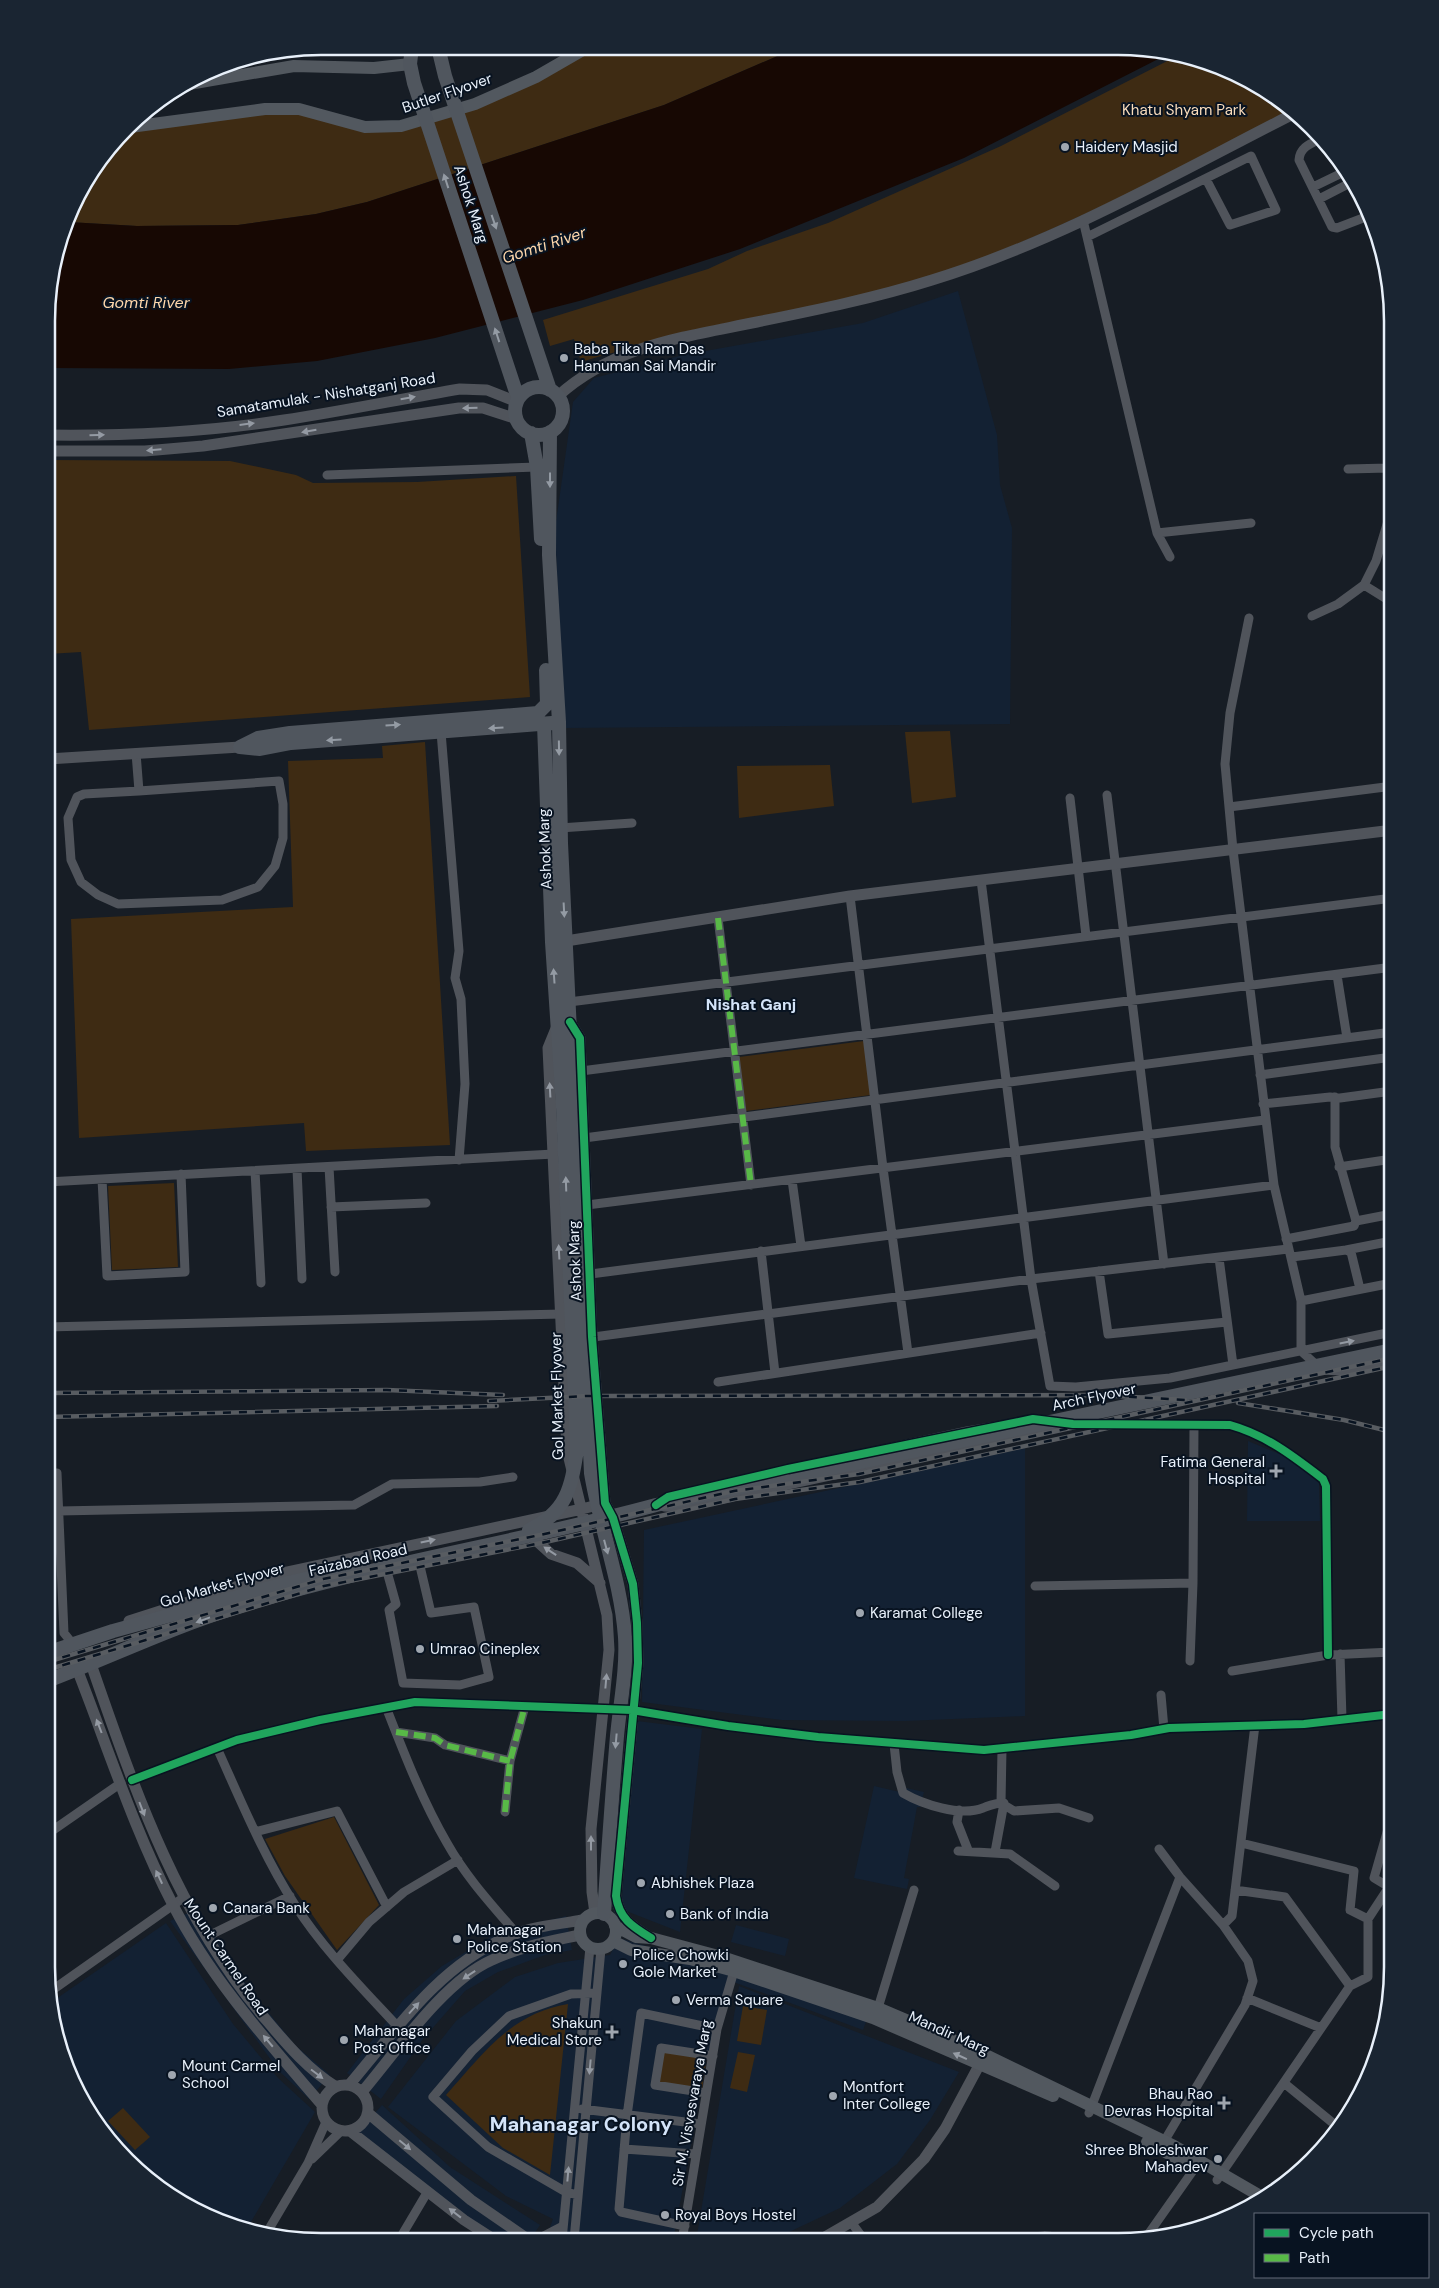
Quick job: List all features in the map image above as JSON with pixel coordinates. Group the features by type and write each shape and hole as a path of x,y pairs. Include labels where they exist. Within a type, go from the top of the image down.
{"main road":[{"name":"Ashok Marg","path":"411,55 410,64 414,83 518,399"},
{"name":"Ashok Marg","path":"440,55 445,76 544,370 554,393"},
{"name":"Butler Flyover","path":"141,126 265,109 299,109 364,127 401,126 475,104 536,77 574,55"},
{"path":"205,81 294,66 374,68 410,64"},
{"path":"544,387 554,393 562,406 562,416 558,425 550,432 540,434 531,433 522,428 517,419 518,399 530,388 544,387"},
{"name":"Ashok Marg","path":"550,432 550,555 559,722 560,828 569,1002 564,1023"},
{"path":"240,747 258,738 290,733 534,714 546,707 548,700 537,467 531,433"},
{"path":"240,747 260,749 291,743 559,722"},
{"name":"Ashok Marg","path":"544,724 552,942 564,1023"},
{"name":"Gol Market Flyover","path":"564,1023 591,1473 598,1513 620,1596 625,1637 625,1664 605,1898 600,1914"},
{"name":"Gol Market Flyover","path":"113,1631 343,1569 500,1539 546,1522 563,1503 571,1486 577,1450 566,1056"},
{"name":"Arch Flyover","path":"656,1505 1384,1352"},
{"name":"Faizabad Road","path":"55,1678 237,1607 386,1568 419,1562 530,1535 584,1516 613,1518 656,1505"},
{"name":"Faizabad Road","path":"55,1650 113,1631"},
{"path":"615,1926 613,1941 595,1948 580,1935 583,1920 600,1914 610,1917 615,1926 636,1937 652,1938 722,1957 878,2008 1162,2145 1219,2177 1249,2198"},
{"name":"Mandir Marg","path":"613,1941 631,1950 690,1959 734,1971 873,2018 982,2059"},
{"path":"1219,2177 1256,2194"}],"street":[{"path":"554,393 620,355 669,340 839,305 933,280 1043,239 1288,117"},
{"path":"1315,142 1305,147 1300,154 1299,160 1332,227 1337,228 1364,218"},
{"path":"1087,237 1251,156 1276,210 1230,225 1206,179"},
{"path":"1313,188 1340,174"},
{"path":"1319,199 1346,185"},
{"path":"1083,220 1157,533 1170,557"},
{"name":"Samatamulak - Nishatganj Road","path":"55,435 149,434 199,430 282,420 460,389 487,390 518,399"},
{"path":"55,451 146,451 203,446 458,408 483,408 517,419"},
{"path":"327,475 537,467"},
{"path":"1348,469 1384,468"},
{"path":"1157,533 1250,523"},
{"path":"1312,616 1338,604 1364,585 1376,562 1384,535"},
{"path":"1364,585 1384,597"},
{"path":"1249,618 1230,713 1225,764 1256,1050 1274,1185 1301,1301 1301,1351 1322,1370 1341,1371 1384,1362"},
{"path":"441,732 459,951 455,978 461,999 465,1084 459,1160"},
{"path":"55,759 240,747"},
{"path":"136,753 139,791"},
{"path":"279,781 283,804 283,838 275,866 258,888 222,900 118,904 98,895 82,882 71,860 68,818 77,797 84,794 139,791 279,781"},
{"path":"1229,807 1384,787"},
{"path":"1107,795 1114,864 1158,1200 1164,1264"},
{"path":"1070,798 1086,936"},
{"path":"560,828 632,823"},
{"path":"566,941 670,923 718,918 850,896 1384,831"},
{"path":"981,880 1031,1279 1050,1386 1076,1387 1170,1378 1384,1334"},
{"path":"850,896 882,1168 908,1353"},
{"path":"569,1002 1384,899"},
{"path":"718,918 751,1185"},
{"path":"581,1071 1384,968"},
{"path":"1337,975 1347,1038"},
{"name":"Ashok Marg","path":"600,1914 592,1892 591,1828 609,1650 607,1615 567,1450 548,1048 564,1023 580,1038 592,1337 605,1503"},
{"path":"584,1138 1384,1033"},
{"path":"1260,1075 1384,1058"},
{"path":"1263,1104 1384,1092"},
{"path":"1286,1239 1354,1226 1356,1221 1339,1167 1335,1147 1335,1098"},
{"path":"587,1205 1266,1120"},
{"path":"55,1181 554,1154"},
{"path":"1339,1167 1384,1160"},
{"path":"329,1167 335,1272"},
{"path":"297,1169 302,1279"},
{"path":"255,1170 261,1284"},
{"path":"102,1178 107,1276 185,1272 180,1174"},
{"path":"792,1180 801,1246"},
{"path":"560,1277 1274,1185"},
{"path":"331,1207 426,1203"},
{"path":"1356,1221 1384,1216"},
{"path":"563,1340 1099,1271 1220,1258 1346,1250 1384,1245"},
{"path":"1346,1250 1351,1252 1360,1289"},
{"path":"761,1251 775,1373"},
{"path":"1220,1258 1233,1365"},
{"path":"1099,1271 1108,1334 1227,1322"},
{"path":"1301,1301 1384,1284"},
{"path":"55,1327 562,1314"},
{"path":"718,1382 1040,1333"},
{"path":"564,1383 595,1382"},
{"path":"566,1423 598,1419"},
{"path":"656,1505 668,1497 967,1431 1033,1419 1072,1424 1230,1425 1250,1431 1279,1446 1323,1479 1326,1486 1328,1655"},
{"path":"656,1505 678,1508 695,1505 1072,1424"},
{"path":"1190,1661 1194,1583 1194,1425"},
{"path":"55,1473 57,1473 64,1633 72,1643"},
{"path":"58,1511 354,1505 392,1484 480,1482 512,1477"},
{"path":"605,1503 613,1518 632,1584 637,1623 638,1663 632,1710 628,1782 616,1896 617,1906 624,1918 652,1938"},
{"name":"Faizabad Road","path":"113,1631 131,1619 269,1576 584,1516 605,1503"},
{"path":"530,1535 551,1554 577,1563 600,1583"},
{"path":"386,1568 396,1604 389,1610 403,1683 460,1685 488,1677 474,1607 431,1613 419,1562"},
{"path":"1035,1586 1194,1583"},
{"path":"1232,1671 1328,1655 1384,1652"},
{"path":"1340,1654 1342,1719"},
{"path":"91,1664 126,1781 147,1820 183,1898 206,1937 249,1999 277,2034 313,2073 336,2087"},
{"name":"Mount Carmel Road","path":"77,1669 126,1781 137,1826 173,1905 225,1988 322,2105"},
{"path":"414,1684 415,1702"},
{"path":"1161,1695 1164,1729"},
{"path":"55,1830 126,1781 237,1740 293,1726 415,1702 632,1710 755,1729 894,1744 1002,1749 1131,1735 1164,1729 1304,1724 1384,1715"},
{"path":"505,1812 510,1761 525,1706"},
{"path":"386,1707 416,1782 447,1844 473,1882 517,1934"},
{"path":"1223,1925 1232,1916 1255,1725"},
{"path":"396,1732 435,1738 445,1744 510,1761"},
{"path":"894,1744 897,1772 903,1793 918,1802 959,1810 982,1808 988,1804 1003,1803 1014,1811 1059,1808 1089,1818"},
{"path":"216,1748 255,1832 290,1896 337,1960 398,2027"},
{"path":"995,1852 1003,1803 1002,1749"},
{"path":"959,1810 957,1822 963,1851 1010,1854 1055,1886"},
{"path":"255,1832 337,1811 387,1907"},
{"path":"1241,1842 1354,1871 1350,1910 1368,1919"},
{"path":"1384,1843 1374,1878 1384,1884"},
{"path":"1159,1849 1180,1877 1223,1925 1248,1961 1253,1981 1247,1998 1162,2145"},
{"path":"337,1960 369,1922 404,1892 458,1860"},
{"path":"1090,2110 1180,1877"},
{"path":"878,2008 914,1890"},
{"path":"1235,1890 1285,1897 1350,1986"},
{"path":"1219,2177 1350,1986 1368,1977 1368,1919 1384,1895"},
{"path":"206,1937 290,1896"},
{"path":"56,1987 183,1898"},
{"path":"348,2085 446,1974 480,1951 517,1934 546,1926 583,1920"},
{"path":"362,2092 414,2030 457,1983 491,1960 541,1943 580,1935"},
{"path":"574,2233 597,1993 595,1948"},
{"path":"562,2233 584,1993 595,1948"},
{"name":"Sir M. Visvesvaraya Marg","path":"684,2233 717,2029 734,1971"},
{"path":"578,2195 566,2192 488,2147 433,2097 472,2051 509,2016 571,1994 597,1993"},
{"path":"1247,1998 1321,2028"},
{"path":"685,2226 620,2211 627,2116 641,2013 717,2029"},
{"path":"706,2093 655,2085 661,2048 713,2056"},
{"path":"832,2233 876,2208 924,2159 946,2129 982,2059"},
{"path":"1284,2083 1333,2123"},
{"path":"270,2228 308,2164 326,2122 322,2105 327,2094 336,2087 348,2085 362,2092 368,2102 368,2113 358,2128 345,2131 308,2164"},
{"path":"574,2108 701,2124"},
{"path":"368,2113 471,2200 519,2233"},
{"path":"326,2122 345,2131 484,2233"},
{"path":"624,2149 695,2154"},
{"path":"1150,2231 1197,2164"},
{"path":"403,2233 428,2192"},
{"path":"851,2222 859,2233"},
{"path":"575,2223 577,2233"},
{"path":"550,2233 563,2226"}],"shaded area":[{"path":"958,291 997,435 1000,485 1012,528 1010,724 564,728 555,529 573,402 594,378 683,355 863,323"},
{"name":"Fatima General Hospital","path":"1248,1441 1289,1458 1319,1483 1320,1521 1247,1521"},
{"name":"Karamat College","path":"1025,1448 1025,1716 905,1721 782,1720 642,1702 644,1530"},
{"path":"637,1721 702,1729 680,1932 621,1909"},
{"path":"874,1786 904,1793 906,1788 924,1792 920,1807 917,1807 904,1878 909,1879 907,1889 854,1878"},
{"path":"197,1909 250,1990 296,2046 330,2075 309,2099 279,2071 170,1921"},
{"path":"566,1916 572,1950 545,1955 498,1972 465,1991 423,2039 381,2099 347,2073 404,1999 442,1966 494,1935"},
{"name":"Mount Carmel School","path":"166,1923 233,2024 278,2078 315,2112 250,2223 203,2206 173,2188 146,2167 121,2142 100,2115 82,2085 64,2036 57,1998"},
{"path":"736,1925 789,1939 785,1956 731,1942"},
{"path":"619,1938 870,2011 863,2030 728,1980 707,2057 674,2233 548,2233 553,2219 506,2196 388,2107 456,2021 515,1977 558,1963 610,1955"},
{"name":"Montfort Inter College","path":"739,1986 959,2072 930,2120 897,2164 840,2208 787,2233 697,2233"},
{"path":"382,2105 450,2167 540,2225 535,2233 482,2233 353,2138"}],"green space":[{"path":"572,55 780,55 664,105 367,202 316,214 238,225 137,226 74,222 82,203 100,173 121,146 138,128 277,107 386,128 487,99"},
{"name":"Khatu Shyam Park","path":"1169,60 1204,69 1236,82 1266,100 1286,115 1069,222 976,261 929,278 843,303 668,339 581,362 574,339 550,346 543,320 708,269 747,251 828,223 1001,146"},
{"path":"55,460 230,461 296,475 313,483 417,482 516,476 530,697 89,730 81,652 55,654"},
{"path":"950,731 956,797 912,803 905,732"},
{"path":"425,742 450,1145 306,1151 304,1123 79,1138 71,919 293,907 288,761 383,758 382,746"},
{"path":"830,765 834,806 739,818 737,766"},
{"path":"864,1041 871,1095 746,1111 739,1057"},
{"path":"174,1183 178,1267 112,1270 108,1186"},
{"path":"334,1817 379,1905 337,1950 285,1876 265,1839"},
{"path":"568,2004 550,2175 503,2148 446,2095 485,2051 514,2026 530,2016"},
{"path":"743,2006 767,2010 761,2045 737,2041"},
{"path":"662,2049 707,2057 702,2090 657,2083"},
{"path":"738,2052 755,2055 747,2092 730,2088"},
{"path":"123,2108 150,2137 135,2150 108,2121"}],"water":[{"name":"Gomti River","path":"780,55 1118,55 1160,58 964,158 740,249 583,300 435,338 317,361 229,369 55,368 57,286 64,252 74,222 137,226 238,225 316,214 367,202 664,105"}],"railway":[{"path":"55,1660 323,1579 540,1535 734,1491 859,1474 1384,1360"},
{"path":"55,1668 324,1586 541,1543 735,1499 860,1482 1384,1368"},
{"path":"55,1393 387,1390 503,1395"},
{"path":"489,1401 587,1396 1099,1395 1185,1400"},
{"path":"1238,1403 1344,1420 1384,1430"},
{"path":"55,1417 497,1406"}],"marked path":[{"path":"718,918 751,1185"},
{"path":"505,1812 510,1761 525,1706"},
{"path":"396,1732 435,1738 445,1745 510,1761"}],"cycle path":[{"path":"570,1022 580,1038 592,1337 605,1503 613,1518 633,1584 637,1623 638,1663 616,1896 620,1911 628,1922 651,1938"},
{"path":"656,1505 668,1497 788,1469 1033,1419 1073,1424 1230,1425 1256,1434 1279,1447 1323,1479 1326,1486 1328,1655"},
{"path":"132,1780 237,1740 320,1720 415,1702 632,1710 728,1726 818,1737 984,1750 1131,1735 1169,1728 1304,1724 1384,1715"}],"place":[{"name":"Haidery Masjid","path":"1065,147"},
{"name":"Baba Tika Ram Das Hanuman Sai Mandir","path":"564,358"},
{"name":"Fatima General Hospital","path":"1276,1471"},
{"name":"Karamat College","path":"860,1613"},
{"name":"Umrao Cineplex","path":"420,1649"},
{"name":"Abhishek Plaza","path":"641,1883"},
{"name":"Canara Bank","path":"213,1908"},
{"name":"Bank of India","path":"670,1914"},
{"name":"Mahanagar Police Station","path":"457,1939"},
{"name":"Police Chowki Gole Market","path":"623,1964"},
{"name":"Verma Square","path":"676,2000"},
{"name":"Shakun Medical Store","path":"612,2032"},
{"name":"Mahanagar Post Office","path":"344,2040"},
{"name":"Mount Carmel School","path":"172,2075"},
{"name":"Montfort Inter College","path":"833,2096"},
{"name":"Bhau Rao Devras Hospital","path":"1224,2103"},
{"name":"Shree Bholeshwar Mahadev","path":"1218,2159"},
{"name":"Royal Boys Hostel","path":"665,2215"}],"district":[{"name":"Nishat Ganj","path":"751,1004"},
{"name":"Mahanagar Colony","path":"581,2124"}]}
